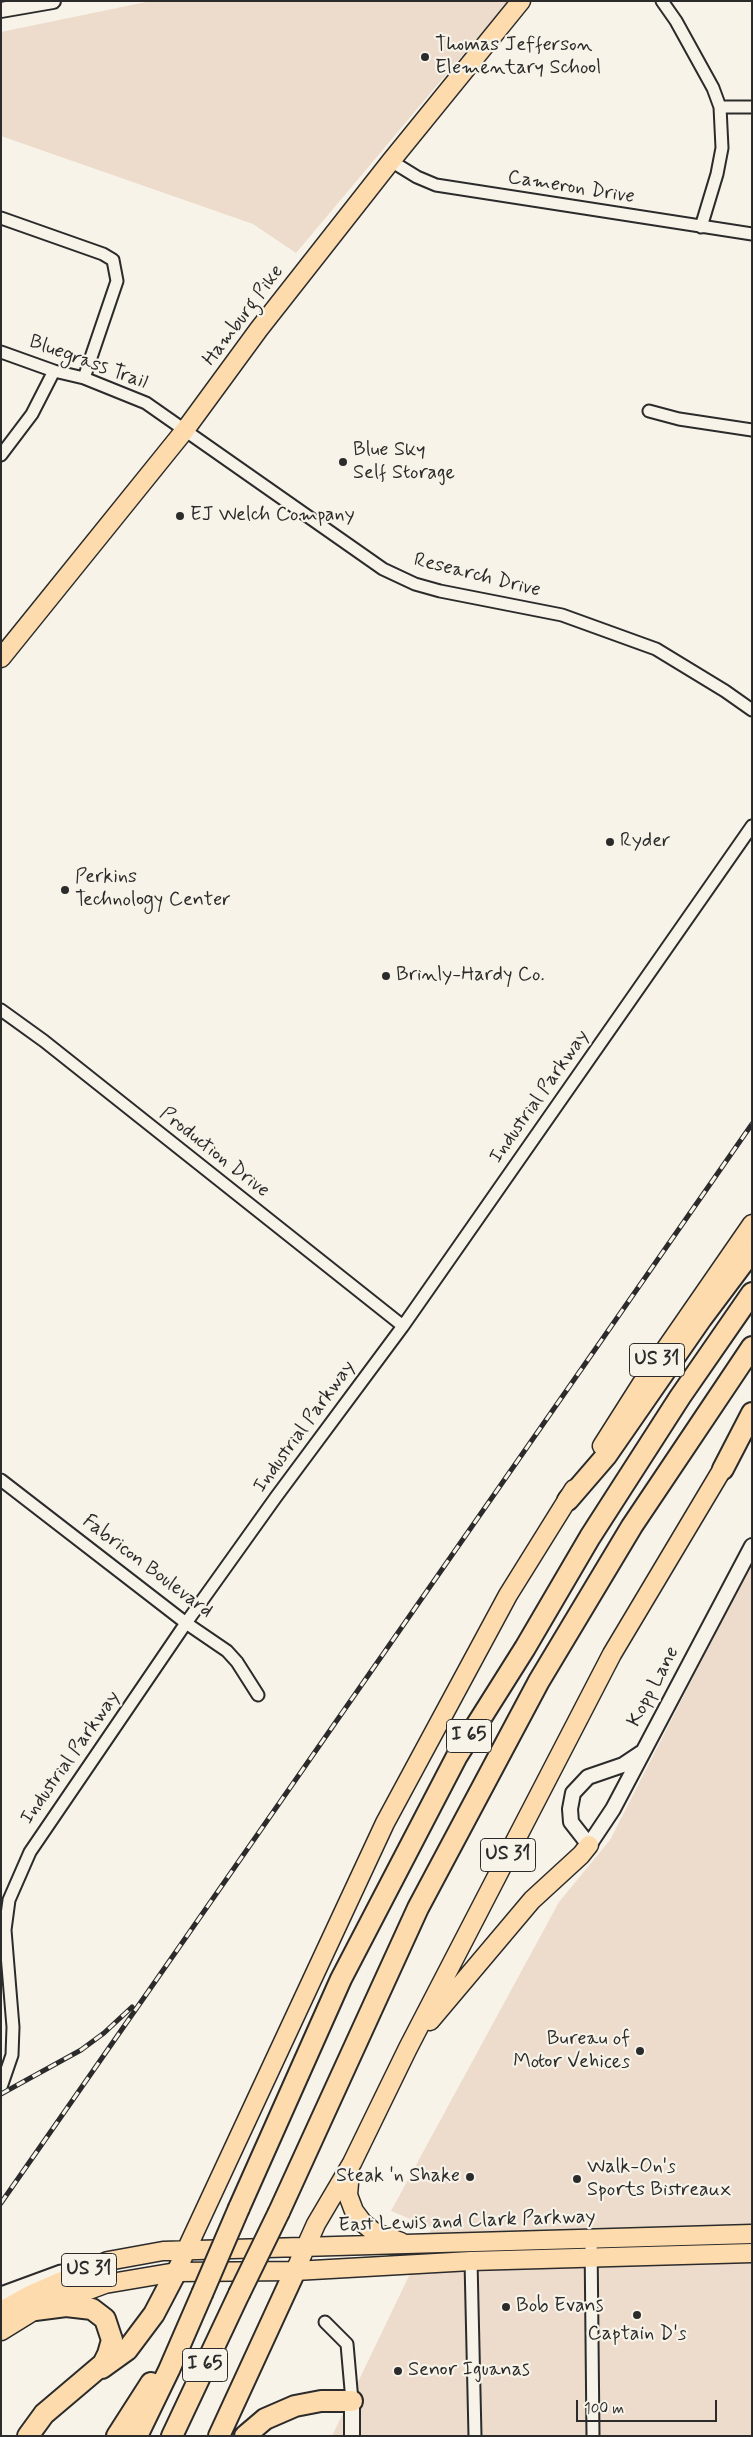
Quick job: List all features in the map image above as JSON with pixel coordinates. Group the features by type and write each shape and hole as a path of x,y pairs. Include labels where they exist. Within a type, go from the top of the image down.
{"highway":[{"path":"568,1500 606,1456 701,1319 752,1251"},
{"name":"I 65","path":"137,2436 193,2316 238,2208 341,1979 457,1756 590,1537 680,1397 752,1292"},
{"name":"I 65","path":"174,2436 418,1908 539,1681 632,1526 752,1347"},
{"path":"723,1468 752,1413"},
{"path":"219,2436 295,2271"},
{"path":"28,2436 44,2414 90,2376 127,2350 154,2314 176,2272"},
{"path":"35,2310 81,2306 92,2309 105,2319 111,2332 108,2354 102,2364 90,2376"},
{"path":"117,2436 193,2316"},
{"path":"245,2436 264,2419 296,2406 321,2401 352,2401"}],"main road":[{"name":"Hamburg Pike","path":"1,658 184,430 259,329 391,161 521,1"},
{"name":"US 31","path":"1,2311 32,2294 108,2261 143,2254 184,2251 385,1823 508,1595 642,1383 752,1224"},
{"name":"US 31","path":"1,2330 35,2310 105,2284 176,2272 295,2271 316,2224 352,2163 408,2048 612,1654 752,1421"},
{"path":"408,2048 532,1900 581,1855 589,1845"},
{"path":"352,2163 348,2195 354,2211 363,2223 374,2232 411,2244"},
{"name":"East Lewis and Clark Parkway","path":"184,2251 752,2234"},
{"path":"176,2272 184,2251"},
{"name":"East Lewis and Clark Parkway","path":"295,2271 471,2261 752,2253"},
{"path":"1,2295 72,2269 108,2261"}],"street":[{"path":"1,10 53,1"},
{"path":"662,1 676,21 713,88 720,107 722,148 717,174 701,227"},
{"path":"720,107 752,107"},
{"name":"Cameron Drive","path":"391,161 436,185 752,234"},
{"path":"1,218 103,254 113,260 117,281 84,378"},
{"name":"Bluegrass Trail","path":"1,352 54,371 84,378 146,403 184,430"},
{"path":"1,455 32,414 54,371"},
{"path":"649,411 680,419 752,430"},
{"name":"Research Drive","path":"184,430 383,569 414,584 440,591 562,615 656,649 750,705"},
{"name":"Industrial Parkway","path":"1,2087 12,2055 13,2027 3,1930 8,1900 30,1852 186,1623 402,1326 752,826"},
{"name":"Production Drive","path":"1,1010 402,1326"},
{"name":"Fabricon Boulevard","path":"1,1480 186,1623 227,1651 237,1662 258,1695"},
{"name":"Kopp Lane","path":"589,1845 613,1809 752,1546"},
{"path":"589,1845 571,1822 570,1809 573,1793 588,1777 623,1765 642,1753"},
{"path":"590,2239 593,2436"},
{"path":"471,2261 475,2436"},
{"path":"325,2322 347,2344 352,2401 352,2436"}],"shaded area":[{"path":"151,1 508,1 296,253 253,224 1,136 1,32"},
{"path":"752,1562 752,2436 332,2436 432,2228 391,2211 559,1902 610,1840"}],"railway":[{"path":"1,2203 752,1124"},
{"path":"1,2094 81,2050 104,2033 132,2007"}],"place":[{"name":"Thomas Jefferson Elementary School","path":"425,57"},
{"name":"Blue Sky Self Storage","path":"343,462"},
{"name":"EJ Welch Company","path":"180,516"},
{"name":"Ryder","path":"610,842"},
{"name":"Perkins Technology Center","path":"65,890"},
{"name":"Brinly-Hardy Co.","path":"386,976"},
{"name":"Bureau of Motor Vehices","path":"640,2051"},
{"name":"Steak 'n Shake","path":"470,2177"},
{"name":"Walk-On's Sports Bistreaux","path":"577,2179"},
{"name":"Bob Evans","path":"506,2307"},
{"name":"Captain D's","path":"637,2315"},
{"name":"Senor Iguanas","path":"398,2371"}]}
